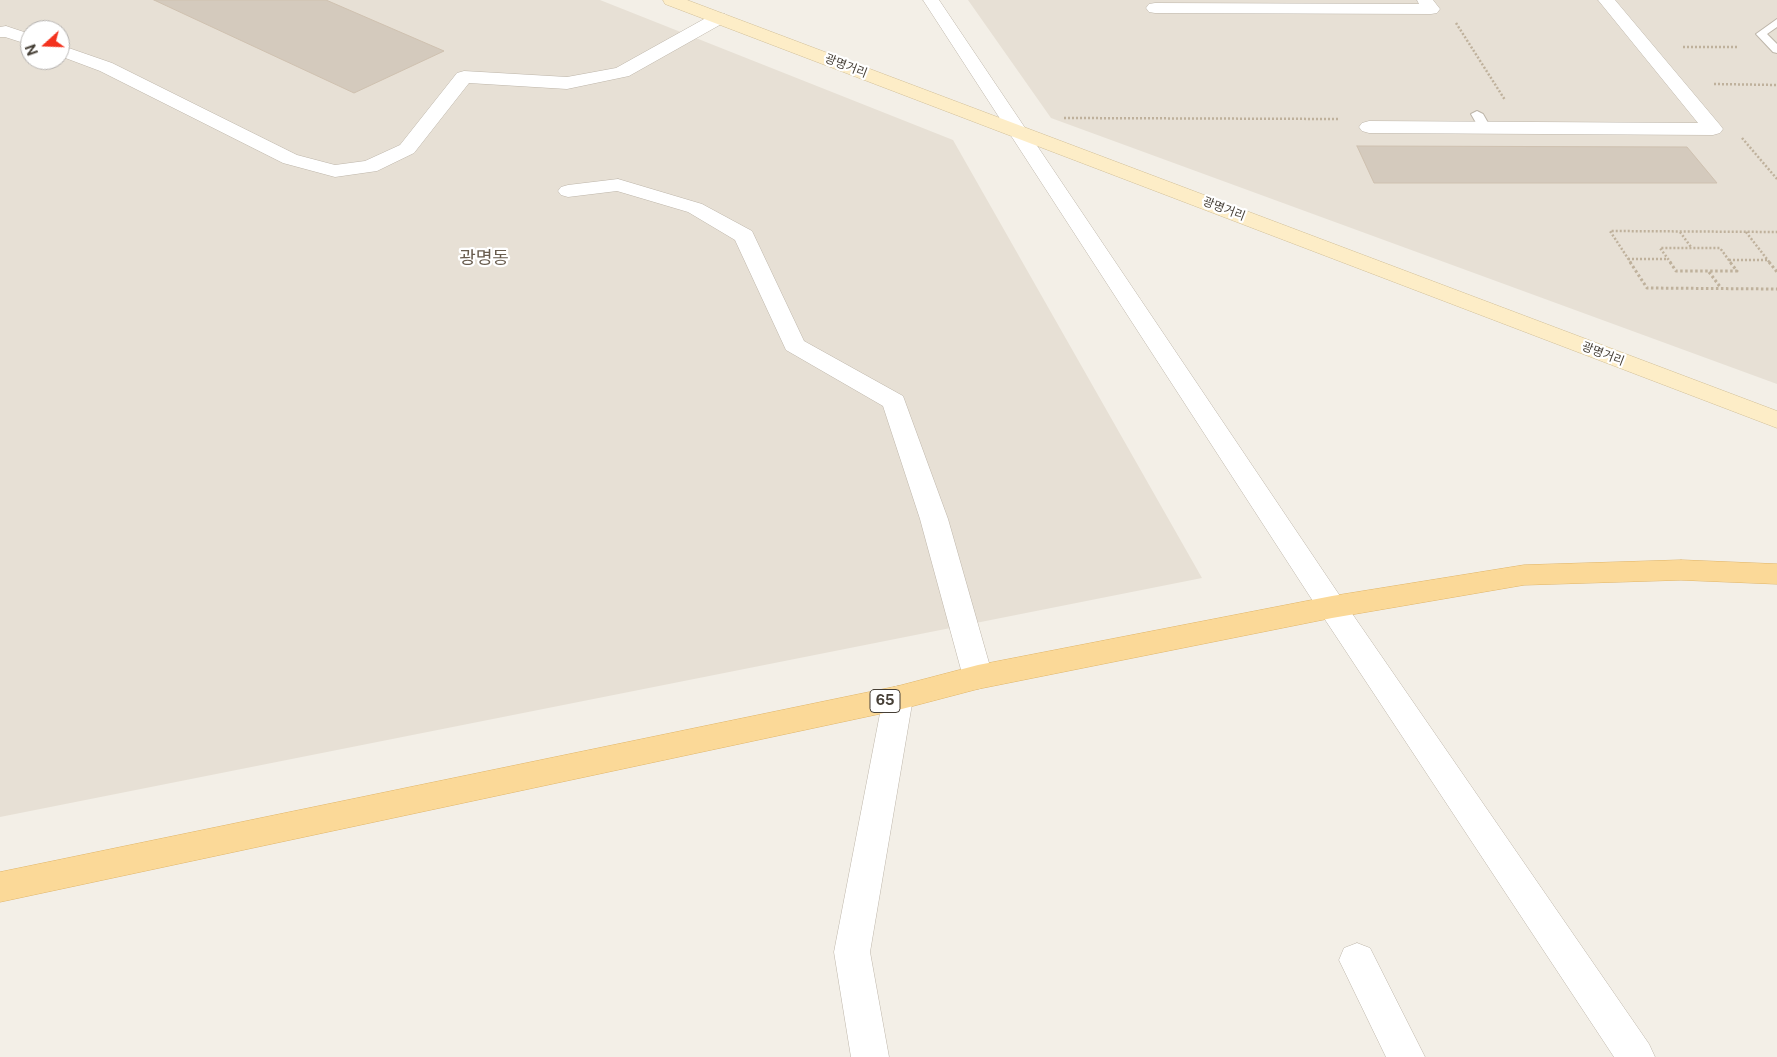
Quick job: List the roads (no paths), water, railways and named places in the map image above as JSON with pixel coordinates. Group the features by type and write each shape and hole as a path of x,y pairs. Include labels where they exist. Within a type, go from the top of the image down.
{"main road":[{"name":"광명거리","path":"671,0 1777,420"},
{"name":"65","path":"0,887 898,698 978,678 1332,607 1524,575 1681,570 1777,574"}],"street":[{"path":"931,0 1332,607 1636,1057"},
{"path":"1369,127 1481,121 1523,128 1713,129 1606,0"},
{"path":"1155,8 1428,5"},
{"path":"70,54 106,67 290,158 335,171 370,167 407,149 464,77 567,83 622,72 719,18"},
{"path":"0,32 6,31 20,36"},
{"path":"568,191 618,185 694,208 744,236 794,345 894,402 934,520 978,678"},
{"path":"870,1057 852,952 898,698"},
{"path":"1356,960 1406,1057"}],"lane":[{"path":"1775,49 1761,34 1777,22"}],"district":[{"name":"광명동","path":"484,258"}]}
